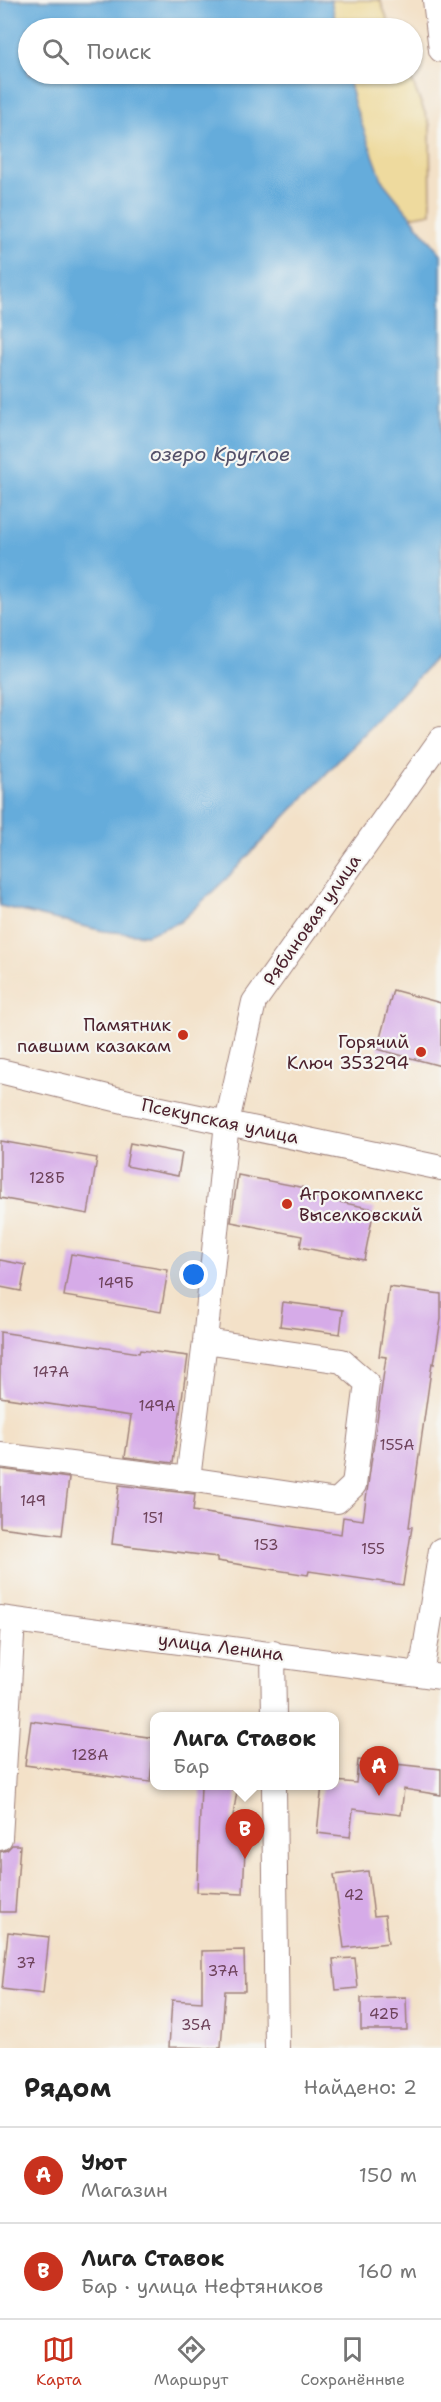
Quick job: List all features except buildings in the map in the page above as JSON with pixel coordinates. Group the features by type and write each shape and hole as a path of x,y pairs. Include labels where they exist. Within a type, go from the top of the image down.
{"street":[{"path":"435,0 441,50"},
{"name":"Рябиновая улица","path":"188,1479 205,1341 227,1122 254,1002 441,739"},
{"name":"Псекупская улица","path":"0,1071 128,1102 441,1168"},
{"path":"0,1455 337,1501 354,1485 367,1383 342,1361 205,1341"},
{"path":"431,1676 441,1550"},
{"path":"0,1838 6,1619"},
{"name":"улица Ленина","path":"6,1619 431,1676"},
{"path":"273,1653 274,1712"},
{"path":"274,1790 277,2048"}],"sand":[{"path":"323,0 380,0 387,18 328,18"},
{"path":"343,84 413,84 430,125 431,213 405,218 367,186"}],"water":[{"name":"озеро Круглое","path":"0,0 331,0 335,18 18,18 18,84 349,84 354,103 383,182 441,254 441,653 226,879 180,922 146,935 103,931 0,906"}],"place":[{"name":"Памятник павшим казакам","path":"183,1035"},
{"name":"Горячий Ключ 353294","path":"421,1052"},
{"name":"Агрокомплекс Выселковский","path":"287,1204"},
{"name":"Уют","path":"379,1796"},
{"name":"Лига Ставок","path":"245,1859"}]}
